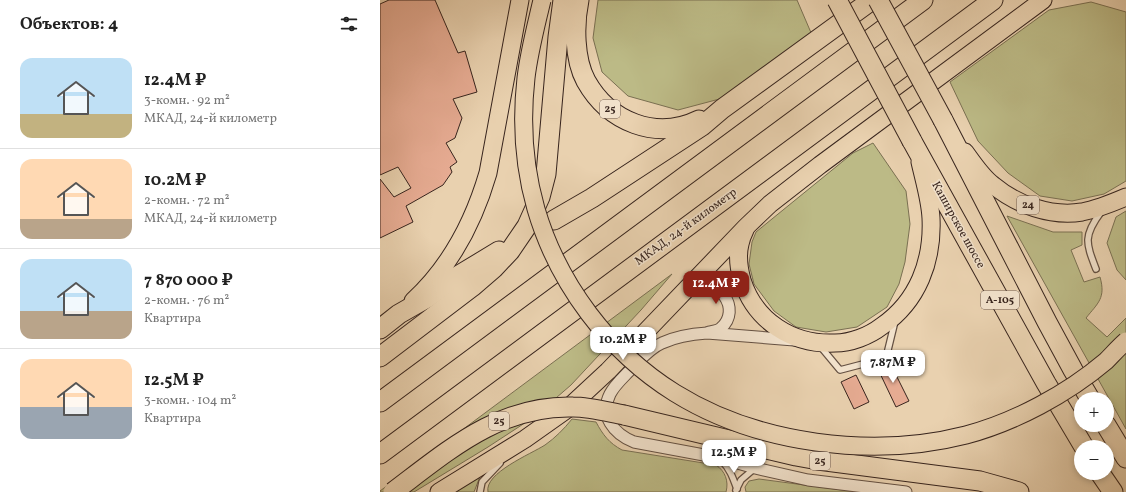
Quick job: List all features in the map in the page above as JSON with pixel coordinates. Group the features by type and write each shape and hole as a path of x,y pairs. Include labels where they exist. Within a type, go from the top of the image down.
{"highway":[{"path":"380,356 472,287 494,268 510,251 527,226 540,197 546,174 558,37 563,0"},
{"name":"25","path":"579,0 576,14 576,39 579,60 586,80 602,103 623,119 648,128 671,128 694,122 722,109"},
{"name":"Каширское шоссе","path":"837,0 915,147 1046,383 1080,440"},
{"path":"554,220 592,198 702,126 722,109 872,0"},
{"path":"878,0 953,138"},
{"path":"380,402 923,0"},
{"name":"МКАД, 24-й километр","path":"380,454 993,0"},
{"name":"А-105","path":"953,138 1043,315 1086,392"},
{"path":"380,329 399,314 499,252"},
{"name":"25","path":"393,492 458,444 478,431 496,422 521,413 549,408 574,407 596,409 624,415 818,460 949,476 1019,492"},
{"path":"1110,432 1126,458"},
{"path":"1104,480 1112,492"}],"main road":[{"path":"399,314 424,291 452,255 468,227 480,198 490,166 520,0"},
{"path":"542,0 526,78 524,142 528,173 539,216 548,243 562,272 580,302 607,336 645,371 675,393 710,411 750,426 793,438 831,444 860,446 897,446 932,442 966,435 999,424 1041,405 1106,361 1126,341"},
{"path":"439,492 525,439 571,405 608,371 746,227 770,204 820,165 1043,0"},
{"name":"24","path":"953,138 992,185 1011,197 1036,208 1056,213 1082,212 1106,206 1126,197"},
{"path":"746,227 740,244 738,261 741,276 747,293 756,308 766,320 780,330 797,338 817,342 835,344 873,333 896,317 911,298 921,280 928,257 931,235 931,217 926,189 915,147"}],"street":[{"path":"686,290 695,285 708,285 720,291 727,303 728,316 722,328 672,338 661,343 651,350 613,389 608,399 607,411 612,427 621,436 634,442 720,458 755,468 815,481 906,492"},
{"path":"702,333 817,342"}],"lane":[{"path":"1096,269 1088,247 1088,235 1095,220 1106,206"},
{"path":"817,342 840,370 886,358 896,317"},
{"path":"480,492 482,482 491,471 525,439"},
{"path":"720,458 728,467 733,476 736,490"},
{"path":"736,490 741,480 755,468"}],"shaded area":[{"path":"598,0 797,0 812,35 727,97 678,110 628,96 602,72 593,38"},
{"path":"1091,2 1126,12 1126,181 1104,194 1072,201 1040,196 1008,173 978,141 950,82 1049,10"},
{"path":"873,143 906,191 910,224 905,262 899,284 887,307 857,327 826,332 796,327 774,311 754,284 749,264 752,242 756,232 853,153"},
{"path":"1126,211 1126,280 1117,270 1107,243 1116,217"},
{"path":"1007,216 1053,232 1082,232 1082,245 1071,250 1084,282 1100,277 1102,284 1100,300 1086,318 1107,337 1126,318 1126,429 1114,408 1114,392 1105,392"},
{"path":"672,274 641,310 571,385 534,417 414,492 380,492 380,491"},
{"path":"572,419 596,422 607,438 622,450 716,465 722,470 726,477 726,492 488,492 489,485 493,478 501,471 545,445"},
{"path":"481,474 474,492 452,492"},
{"path":"759,479 857,492 746,492 745,487 749,481"}],"building":[{"path":"389,0 435,0 458,53 465,51 477,92 453,99 462,118 455,138 446,143 457,162 450,167 452,172 443,185 406,206 413,222 380,238 380,179 394,197 411,188 398,167 380,175 380,4"},
{"path":"889,361 909,401 896,407 876,365"},
{"path":"856,375 869,402 854,409 841,382"}]}
